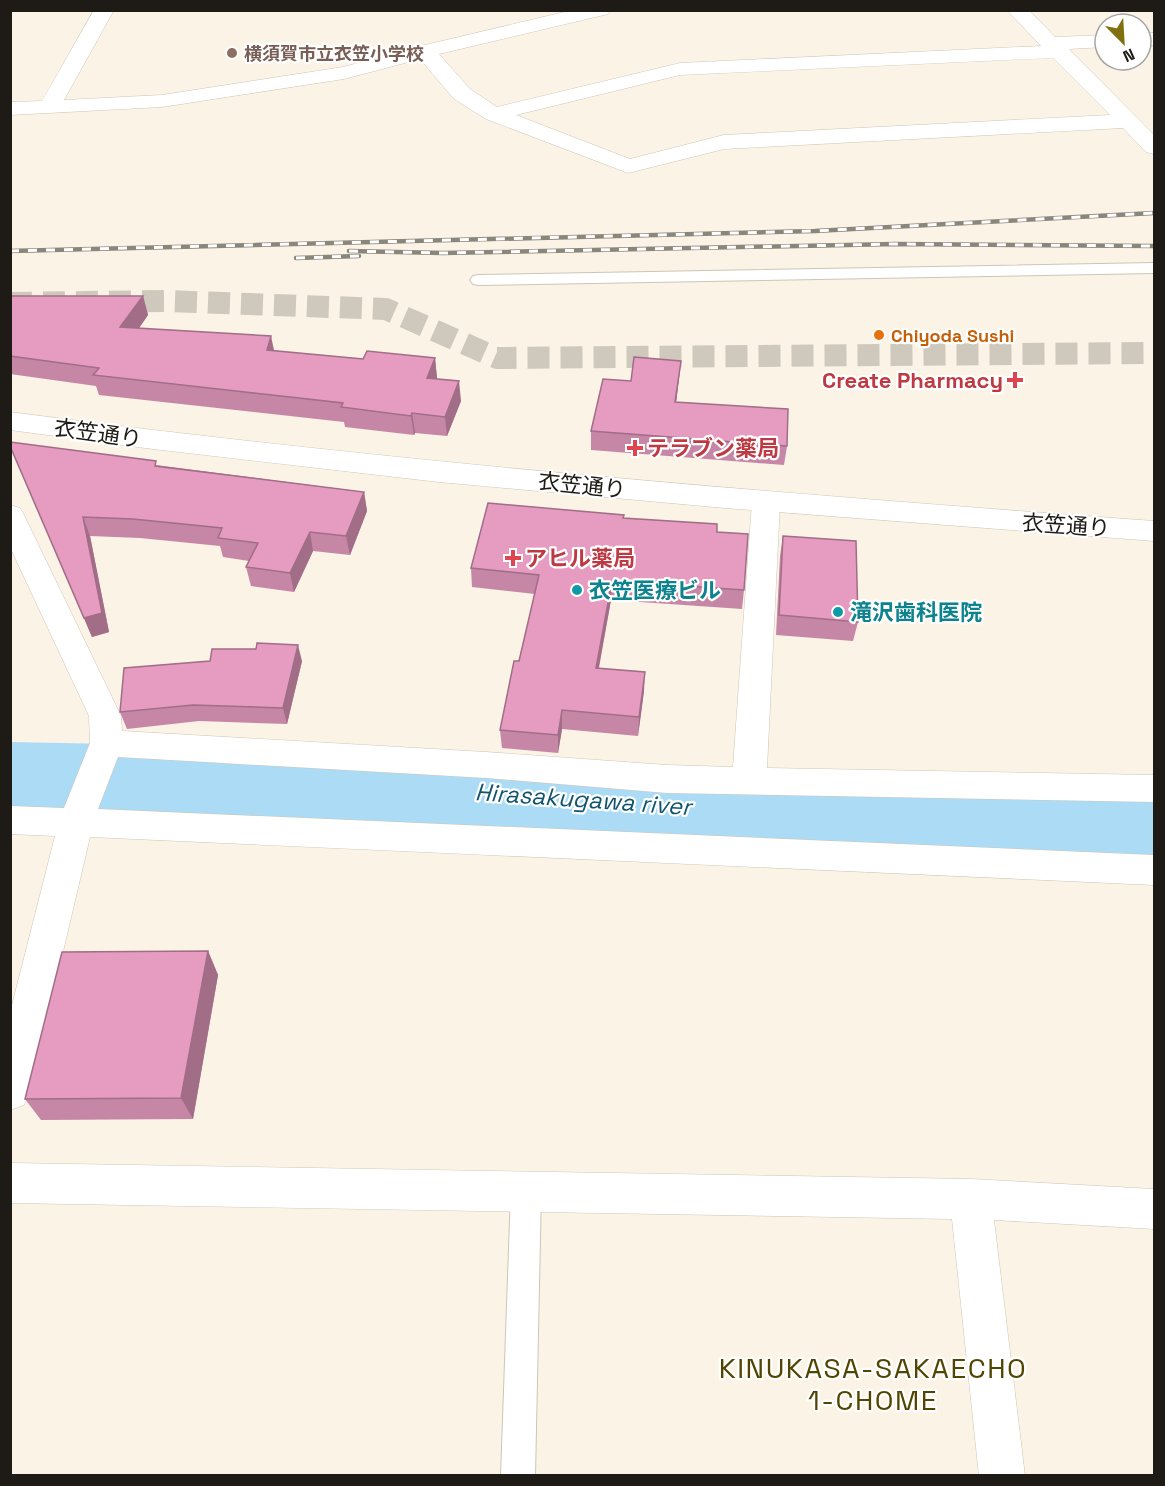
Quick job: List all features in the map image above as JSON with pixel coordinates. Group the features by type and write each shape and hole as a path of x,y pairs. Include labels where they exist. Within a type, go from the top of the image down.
{"street":[{"path":"50,106 104,10"},
{"path":"10,109 162,101 344,73 424,51 601,10"},
{"path":"1017,10 1155,147"},
{"path":"494,114 680,69 1056,47 1093,42"},
{"path":"424,51 462,94 494,114 628,166 724,142 1127,118 1155,114"},
{"name":"衣笠通り","path":"10,421 156,442 766,502 1155,531"},
{"path":"749,781 766,502"},
{"path":"10,515 105,716 106,745 76,820 10,1092"},
{"path":"106,745 486,765 667,779 1155,789"},
{"path":"10,820 76,820 936,863 1155,870"},
{"path":"10,1183 971,1199 1155,1209"},
{"path":"971,1199 1002,1476"}],"lane":[{"path":"479,280 1155,268"},
{"path":"518,1476 526,1191"}],"building":[{"path":"10,296 143,296 120,327 271,336 267,350 363,359 367,351 435,358 427,378 459,381 445,417 412,413 411,416 341,407 343,403 93,375 99,368 10,356"},
{"path":"634,357 681,361 675,402 788,409 787,446 591,431 603,379 631,381"},
{"path":"10,442 156,461 155,466 364,492 346,536 310,532 290,573 246,567 258,543 218,538 222,528 133,519 83,517 102,613 84,618"},
{"path":"488,503 624,515 623,518 717,524 717,532 748,534 744,590 612,581 596,668 645,672 639,717 562,710 558,735 500,730 514,661 519,661 539,575 471,568"},
{"path":"783,536 856,541 858,622 779,615"},
{"path":"257,643 298,645 283,708 193,705 120,712 124,668 210,661 212,649 256,649"},
{"path":"208,951 181,1098 25,1099 62,952"}],"waterway":[{"name":"Hirasakugawa river","path":"10,778 380,785 1091,836 1154,836"}],"tunnel":[{"path":"10,303 166,301 386,309 497,358 1154,353"}],"railway":[{"path":"10,251 815,231 1154,213"},
{"path":"349,251 443,253 895,244 1154,246"},
{"path":"296,258 359,256"}],"place":[{"name":"横須賀市立衣笠小学校","path":"232,53"},
{"name":"Chiyoda Sushi","path":"879,335"},
{"name":"Create Pharmacy","path":"1015,380"},
{"name":"テラブン薬局","path":"635,448"},
{"name":"アヒル薬局","path":"513,558"},
{"name":"衣笠医療ビル","path":"577,590"},
{"name":"滝沢歯科医院","path":"838,612"}],"district":[{"name":"KINUKASA-SAKAECHO 1-CHOME","path":"873,1384"}]}
